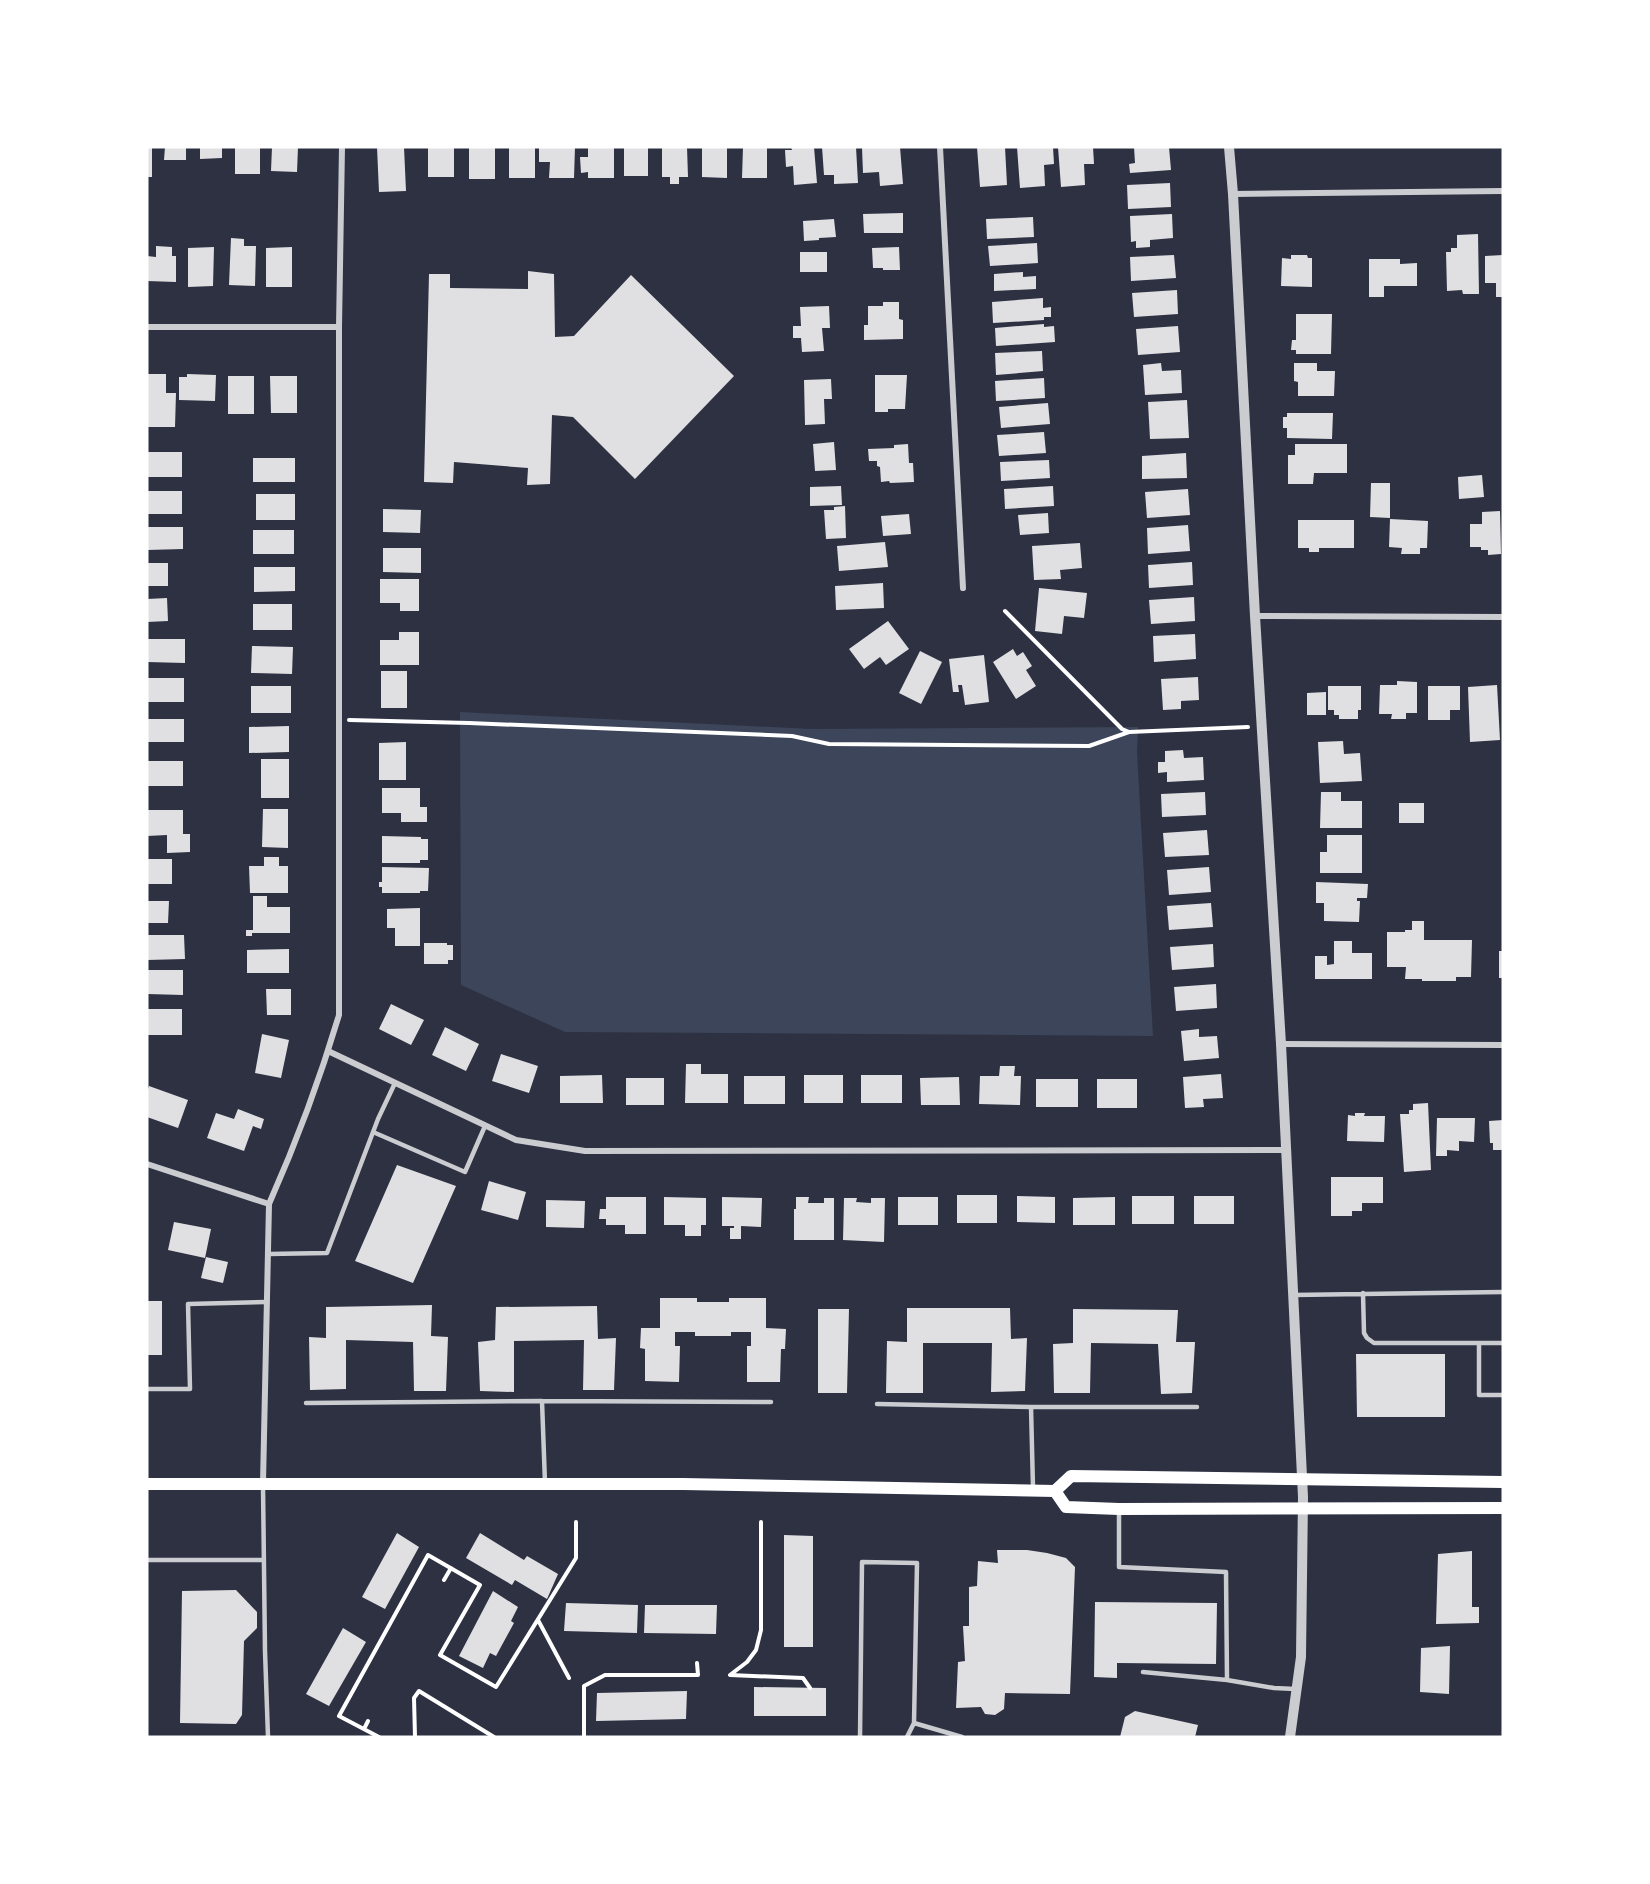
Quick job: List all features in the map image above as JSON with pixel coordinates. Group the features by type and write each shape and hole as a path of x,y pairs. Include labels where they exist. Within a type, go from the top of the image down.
{"main road":[{"path":"147,1484 683,1484 1055,1491 1071,1476 1503,1482"},
{"path":"1055,1491 1066,1507 1119,1509 1303,1503 1503,1508"}],"street":[{"path":"263,1483 269,1204 328,1051 339,1015 339,327 342,147"},
{"path":"940,147 963,588"},
{"path":"1229,147 1281,1044 1303,1503 1302,1657 1290,1737"},
{"path":"1233,194 1503,191"},
{"path":"147,327 339,327"},
{"path":"1255,616 1503,617"},
{"path":"1281,1044 1503,1045"},
{"path":"328,1051 516,1140 585,1151 1286,1150"},
{"path":"147,1164 269,1204"}],"lane":[{"path":"268,1254 327,1253 373,1132 395,1083"},
{"path":"373,1132 465,1172 485,1126"},
{"path":"1293,1295 1503,1292"},
{"path":"1363,1293 1364,1333 1374,1343 1503,1343"},
{"path":"147,1389 190,1389 188,1304 267,1302"},
{"path":"1479,1343 1479,1395 1503,1395"},
{"path":"542,1401 544,1483"},
{"path":"306,1403 771,1402"},
{"path":"878,1404 1197,1407"},
{"path":"1031,1407 1033,1491"},
{"path":"263,1483 268,1737"},
{"path":"1119,1509 1119,1568 1226,1572 1227,1680"},
{"path":"147,1560 264,1560"},
{"path":"860,1737 862,1562 917,1563 914,1723 907,1737"},
{"path":"1143,1672 1297,1689"},
{"path":"914,1723 962,1737"}],"path":[{"path":"1005,611 1122,729 1129,732"},
{"path":"339,720 780,735 830,744 1089,746 1129,732 1234,728"},
{"path":"379,1737 339,1716 428,1555 480,1585 440,1655 496,1687 576,1557 576,1522"},
{"path":"761,1522 762,1630 756,1650 747,1662 730,1675 803,1678 810,1688"},
{"path":"444,1580 451,1568"},
{"path":"538,1620 569,1678"},
{"path":"584,1737 584,1686 605,1675 698,1675 697,1663"},
{"path":"415,1737 414,1698 418,1691 494,1737"},
{"path":"364,1729 368,1721"}],"shaded area":[{"path":"460,712 812,729 1138,727 1137,752 1153,1036 565,1032 461,985"}],"building":[{"path":"147,147 152,147 152,177 147,177"},
{"path":"165,147 186,147 186,160 164,160"},
{"path":"200,147 222,147 222,158 200,159"},
{"path":"235,147 260,147 260,174 235,174"},
{"path":"272,147 298,147 297,172 271,171"},
{"path":"377,147 404,147 406,191 379,192"},
{"path":"428,147 454,147 454,177 428,177"},
{"path":"469,147 495,147 495,179 469,179"},
{"path":"509,147 535,147 535,178 509,178"},
{"path":"539,147 575,147 574,178 549,178 550,162 539,162"},
{"path":"588,147 614,147 614,178 588,178 588,172 581,173 580,157 588,157"},
{"path":"624,147 648,147 648,176 624,176"},
{"path":"662,147 687,147 688,177 679,177 679,184 670,184 670,177 662,177"},
{"path":"702,147 727,147 727,178 702,177"},
{"path":"743,147 767,147 767,178 742,178"},
{"path":"791,147 814,147 817,183 794,185 793,166 786,167 785,150 792,150"},
{"path":"822,147 856,147 858,183 834,184 834,175 824,175"},
{"path":"900,147 903,184 880,186 879,172 863,173 862,148"},
{"path":"977,147 1005,147 1007,185 980,187"},
{"path":"1017,147 1053,147 1054,164 1044,165 1045,186 1020,188"},
{"path":"1058,147 1093,147 1094,164 1084,164 1085,185 1061,187"},
{"path":"1134,147 1169,147 1171,170 1130,173 1129,164 1135,163"},
{"path":"1170,183 1171,207 1128,209 1127,185"},
{"path":"903,213 903,233 864,233 863,214"},
{"path":"1172,214 1173,238 1150,240 1150,247 1136,248 1136,241 1131,242 1130,216"},
{"path":"1033,217 1034,237 987,239 986,219"},
{"path":"834,219 836,237 804,241 803,221"},
{"path":"1478,234 1479,294 1463,294 1462,290 1447,291 1446,252 1451,252 1451,248 1457,248 1457,235"},
{"path":"231,238 244,239 244,246 256,246 255,286 229,285"},
{"path":"1037,243 1038,263 990,266 988,246"},
{"path":"156,246 172,247 172,256 176,256 176,282 147,281 147,256 156,257"},
{"path":"214,247 213,286 188,287 188,248"},
{"path":"292,247 292,287 266,287 266,248"},
{"path":"899,247 900,270 873,268 872,248"},
{"path":"800,252 827,252 827,272 800,272"},
{"path":"1174,255 1176,278 1131,281 1130,257"},
{"path":"1291,255 1307,255 1308,258 1312,258 1312,287 1281,286 1282,258 1291,259"},
{"path":"1503,255 1503,297 1496,297 1496,283 1485,283 1485,256"},
{"path":"1369,259 1400,259 1400,264 1417,263 1417,286 1384,286 1384,297 1369,297"},
{"path":"528,271 554,274 555,337 574,336 631,275 734,376 635,479 573,417 552,415 550,484 527,485 528,468 454,462 453,483 424,482 429,274 450,274 450,288 528,289"},
{"path":"1023,272 1023,277 1036,276 1036,289 994,291 994,274"},
{"path":"1177,290 1178,314 1134,317 1132,293"},
{"path":"1043,298 1043,308 1051,307 1051,317 1044,317 1044,320 993,323 992,302"},
{"path":"883,302 899,302 899,319 903,320 903,339 864,340 864,325 868,325 868,306 883,306"},
{"path":"829,306 830,328 822,328 824,351 802,352 801,338 793,338 793,326 801,326 800,307"},
{"path":"1296,314 1332,314 1331,354 1296,354 1296,350 1291,350 1292,340 1296,340"},
{"path":"1044,324 1044,327 1054,326 1055,342 996,346 995,328"},
{"path":"1178,326 1180,352 1138,355 1136,329"},
{"path":"1042,351 1043,371 996,375 995,353"},
{"path":"1161,363 1162,371 1181,370 1182,393 1145,395 1143,365"},
{"path":"1294,363 1317,363 1317,371 1335,371 1334,396 1298,396 1298,382 1294,381"},
{"path":"147,374 166,374 166,393 176,393 175,427 147,427"},
{"path":"187,374 216,375 215,401 179,400 179,377 187,377"},
{"path":"875,375 907,375 905,409 875,412"},
{"path":"228,376 254,376 254,414 228,414"},
{"path":"270,376 297,376 297,413 271,413"},
{"path":"1044,378 1045,398 996,401 995,381"},
{"path":"831,379 832,399 824,399 825,424 805,425 804,380"},
{"path":"1187,400 1189,438 1150,439 1148,402"},
{"path":"1048,403 1050,424 1001,428 999,407"},
{"path":"1287,413 1333,413 1332,439 1287,438 1287,428 1283,428 1283,417 1287,417"},
{"path":"1044,432 1046,453 999,456 997,435"},
{"path":"834,442 836,470 815,471 813,444"},
{"path":"908,444 909,463 913,463 914,482 881,482 880,467 877,466 877,461 869,461 868,449 894,448 894,445"},
{"path":"1295,444 1347,444 1347,473 1314,473 1313,484 1288,484 1288,455 1295,455"},
{"path":"147,452 182,452 182,477 147,477"},
{"path":"1186,453 1187,478 1142,479 1142,456"},
{"path":"253,458 295,458 295,482 253,482"},
{"path":"1049,460 1050,478 1001,481 1000,462"},
{"path":"1482,475 1484,497 1459,499 1458,477"},
{"path":"1371,483 1390,483 1390,518 1370,517"},
{"path":"841,486 842,505 810,506 810,487"},
{"path":"1053,486 1054,506 1005,509 1004,489"},
{"path":"1188,489 1190,515 1147,518 1145,492"},
{"path":"147,491 182,491 182,514 147,514"},
{"path":"256,494 295,494 295,520 256,520"},
{"path":"845,506 846,538 826,539 824,510 834,510 834,507"},
{"path":"383,509 421,510 420,533 383,532"},
{"path":"1500,511 1501,554 1488,555 1488,550 1481,550 1481,547 1470,547 1470,524 1482,524 1482,512"},
{"path":"1048,513 1049,533 1020,535 1018,515"},
{"path":"909,514 911,534 883,536 881,516"},
{"path":"1390,519 1428,521 1427,548 1420,548 1420,554 1401,554 1402,548 1389,547"},
{"path":"1298,520 1354,520 1354,548 1319,548 1319,552 1309,552 1309,548 1298,548"},
{"path":"1188,525 1190,551 1148,554 1147,528"},
{"path":"147,527 183,527 183,549 147,550"},
{"path":"253,530 294,530 294,554 253,554"},
{"path":"885,542 888,567 839,571 837,546"},
{"path":"1080,543 1082,568 1060,570 1061,579 1034,580 1032,546"},
{"path":"383,548 421,548 421,573 383,572"},
{"path":"1192,562 1193,585 1149,588 1148,565"},
{"path":"147,563 168,563 168,586 147,586"},
{"path":"254,567 295,567 295,591 254,592"},
{"path":"380,579 419,579 419,611 400,611 400,603 380,603"},
{"path":"883,583 884,608 836,610 835,586"},
{"path":"1039,588 1087,593 1084,618 1064,616 1062,634 1035,631"},
{"path":"1194,597 1195,621 1151,624 1149,600"},
{"path":"167,598 168,621 147,622 147,599"},
{"path":"253,604 292,604 292,630 253,630"},
{"path":"888,621 909,649 886,665 880,657 864,669 849,649"},
{"path":"399,632 419,632 419,665 380,665 380,640 399,640"},
{"path":"1195,634 1196,659 1154,662 1153,636"},
{"path":"147,639 185,639 185,663 147,662"},
{"path":"252,646 293,647 292,674 251,673"},
{"path":"1013,649 1017,656 1023,652 1032,666 1026,670 1036,686 1016,699 993,662"},
{"path":"920,651 942,662 921,704 899,693"},
{"path":"984,655 989,702 965,705 962,685 958,685 959,692 953,692 949,659"},
{"path":"381,671 407,671 407,708 381,708"},
{"path":"1198,677 1199,700 1181,701 1181,709 1163,710 1161,679"},
{"path":"147,678 184,678 184,702 147,702"},
{"path":"1397,681 1417,682 1417,713 1406,713 1406,719 1391,719 1392,714 1379,714 1380,685 1397,685"},
{"path":"1497,685 1500,740 1470,742 1468,687"},
{"path":"251,686 291,686 291,713 251,713"},
{"path":"1328,686 1361,686 1361,710 1358,710 1358,719 1339,719 1339,715 1334,715 1334,710 1328,710"},
{"path":"1428,686 1460,686 1460,710 1450,710 1450,720 1428,720"},
{"path":"1326,692 1326,715 1307,715 1307,693"},
{"path":"147,719 184,719 184,742 147,742"},
{"path":"289,726 289,752 249,753 249,727"},
{"path":"1343,741 1344,754 1360,753 1362,781 1320,783 1318,742"},
{"path":"406,742 406,780 379,780 379,743"},
{"path":"1183,750 1184,758 1203,757 1204,780 1167,782 1167,772 1158,773 1158,762 1165,762 1165,751"},
{"path":"261,759 289,759 289,798 261,798"},
{"path":"147,761 183,761 183,786 147,786"},
{"path":"382,788 420,788 420,807 427,807 427,822 401,822 401,813 382,813"},
{"path":"1205,792 1206,815 1162,817 1161,794"},
{"path":"1321,792 1341,792 1341,801 1362,801 1362,828 1320,828"},
{"path":"1399,803 1424,803 1424,823 1399,823"},
{"path":"263,809 288,809 288,848 262,847"},
{"path":"147,810 183,810 183,834 190,834 190,852 167,853 167,835 147,836"},
{"path":"1207,830 1209,855 1165,857 1163,833"},
{"path":"1327,835 1362,835 1362,873 1320,873 1320,852 1327,852"},
{"path":"382,836 428,839 428,860 420,860 420,863 382,863"},
{"path":"264,857 279,857 279,866 288,866 288,893 250,893 249,866 264,866"},
{"path":"147,859 172,859 172,884 147,884"},
{"path":"382,867 429,868 428,891 382,893 379,882 382,882"},
{"path":"1209,867 1211,892 1169,895 1167,870"},
{"path":"1316,882 1368,884 1367,898 1357,898 1357,901 1360,901 1359,922 1324,921 1324,903 1316,903"},
{"path":"253,896 267,896 267,907 290,907 290,933 252,933 252,936 246,936 246,930 253,930"},
{"path":"147,901 169,901 168,923 147,923"},
{"path":"1211,903 1213,927 1169,930 1167,906"},
{"path":"420,908 420,946 395,946 395,928 387,928 387,909"},
{"path":"1412,921 1424,921 1424,940 1472,940 1471,977 1456,977 1456,981 1405,979 1406,967 1387,967 1387,932 1412,930"},
{"path":"147,935 184,935 185,959 147,960"},
{"path":"1334,941 1352,941 1352,953 1372,953 1372,979 1315,979 1315,956 1327,956 1327,965 1334,964"},
{"path":"424,943 453,945 453,960 448,960 448,964 424,964"},
{"path":"1213,944 1214,967 1172,970 1170,947"},
{"path":"289,949 289,973 247,973 247,950"},
{"path":"1499,951 1503,951 1503,978 1499,978"},
{"path":"147,970 183,970 183,995 147,994"},
{"path":"1216,984 1217,1008 1176,1011 1174,987"},
{"path":"266,989 291,989 291,1015 267,1015"},
{"path":"391,1004 424,1020 411,1045 379,1029"},
{"path":"147,1009 182,1009 182,1035 147,1035"},
{"path":"445,1027 479,1044 466,1071 432,1055"},
{"path":"1199,1029 1199,1037 1217,1036 1219,1058 1184,1061 1181,1031"},
{"path":"262,1034 289,1040 281,1078 255,1073"},
{"path":"501,1054 538,1066 529,1093 492,1081"},
{"path":"686,1064 701,1064 701,1074 728,1074 728,1103 685,1103"},
{"path":"1000,1066 1015,1066 1014,1076 1021,1076 1020,1105 979,1104 980,1076 999,1076"},
{"path":"1221,1074 1223,1098 1203,1099 1204,1107 1185,1108 1183,1077"},
{"path":"602,1075 603,1103 560,1103 560,1076"},
{"path":"804,1075 843,1075 843,1103 804,1103"},
{"path":"861,1075 902,1075 902,1103 861,1103"},
{"path":"744,1076 785,1076 785,1104 744,1104"},
{"path":"959,1077 960,1105 921,1105 920,1078"},
{"path":"626,1078 664,1078 664,1105 626,1105"},
{"path":"1036,1079 1078,1079 1078,1107 1036,1107"},
{"path":"1097,1079 1137,1079 1137,1108 1097,1108"},
{"path":"149,1086 188,1100 178,1128 147,1117"},
{"path":"1428,1103 1431,1170 1404,1172 1400,1114 1409,1114 1409,1110 1413,1110 1413,1104"},
{"path":"238,1109 264,1119 261,1129 253,1126 244,1151 207,1138 216,1113 234,1119"},
{"path":"1355,1113 1365,1113 1364,1116 1385,1116 1384,1142 1347,1141 1348,1115 1355,1116"},
{"path":"1437,1118 1475,1118 1474,1142 1459,1141 1459,1151 1447,1150 1447,1156 1436,1156"},
{"path":"1503,1120 1503,1150 1493,1150 1493,1143 1490,1143 1489,1121"},
{"path":"397,1165 456,1186 413,1283 355,1261"},
{"path":"1331,1177 1383,1177 1383,1203 1362,1203 1362,1211 1352,1211 1352,1216 1331,1216"},
{"path":"489,1181 526,1192 518,1220 481,1210"},
{"path":"957,1195 997,1195 997,1223 957,1223"},
{"path":"1017,1196 1055,1197 1055,1223 1017,1222"},
{"path":"1132,1196 1174,1196 1174,1224 1132,1224"},
{"path":"1194,1196 1234,1196 1234,1224 1194,1224"},
{"path":"606,1197 646,1197 646,1234 625,1234 625,1225 606,1225 606,1219 599,1219 600,1209 606,1209"},
{"path":"664,1197 706,1198 706,1225 701,1225 701,1236 685,1236 685,1225 664,1225"},
{"path":"722,1197 762,1198 761,1227 741,1226 741,1239 730,1239 730,1228 734,1226 722,1226"},
{"path":"796,1197 809,1197 808,1203 824,1203 824,1198 834,1198 834,1240 794,1240"},
{"path":"898,1197 938,1197 938,1225 898,1225"},
{"path":"1115,1197 1115,1225 1073,1225 1073,1198"},
{"path":"844,1198 857,1198 856,1202 871,1203 871,1198 885,1198 884,1242 843,1240"},
{"path":"546,1200 585,1201 584,1228 546,1227"},
{"path":"174,1222 211,1229 205,1258 168,1250"},
{"path":"206,1257 228,1262 223,1283 201,1278"},
{"path":"660,1298 697,1298 697,1302 729,1302 729,1298 766,1298 766,1328 786,1329 785,1349 781,1349 780,1382 747,1382 747,1346 751,1346 751,1332 731,1332 731,1336 695,1336 695,1332 675,1332 675,1346 680,1346 679,1382 645,1381 645,1349 640,1348 641,1328 660,1328"},
{"path":"147,1301 162,1301 162,1355 147,1355"},
{"path":"432,1305 431,1336 448,1337 446,1391 414,1391 413,1342 346,1340 346,1389 310,1390 309,1337 326,1338 326,1307"},
{"path":"597,1306 598,1339 616,1338 614,1390 583,1390 584,1340 514,1341 514,1392 480,1391 478,1342 495,1340 496,1307"},
{"path":"907,1308 1010,1308 1011,1339 1027,1338 1025,1391 991,1392 992,1343 923,1343 923,1393 886,1393 887,1341 907,1342"},
{"path":"818,1309 849,1309 847,1393 818,1393"},
{"path":"1073,1309 1178,1310 1176,1342 1195,1342 1192,1393 1161,1394 1158,1344 1091,1343 1090,1393 1054,1393 1053,1344 1073,1343"},
{"path":"1356,1354 1445,1354 1445,1417 1357,1417"},
{"path":"397,1533 419,1547 385,1609 362,1597"},
{"path":"480,1533 524,1560 527,1556 558,1574 547,1599 515,1580 512,1585 466,1558"},
{"path":"784,1535 813,1536 813,1647 784,1647"},
{"path":"997,1550 1047,1553 1066,1558 1075,1567 1070,1694 1005,1693 1004,1709 995,1715 985,1714 981,1707 956,1708 958,1662 965,1661 963,1626 969,1626 969,1587 977,1586 978,1561 998,1563"},
{"path":"1472,1551 1472,1607 1479,1607 1479,1623 1436,1624 1438,1554"},
{"path":"236,1590 257,1612 257,1628 244,1641 242,1715 236,1724 180,1723 182,1591"},
{"path":"493,1591 518,1607 511,1621 514,1623 496,1656 490,1653 483,1668 459,1656"},
{"path":"1095,1602 1217,1603 1216,1664 1117,1663 1117,1678 1094,1677"},
{"path":"566,1603 638,1605 637,1633 564,1631"},
{"path":"645,1605 717,1605 716,1634 644,1633"},
{"path":"343,1628 366,1642 329,1706 306,1694"},
{"path":"1450,1646 1449,1694 1420,1692 1421,1648"},
{"path":"754,1687 826,1688 826,1716 754,1716"},
{"path":"687,1691 686,1719 596,1721 597,1693"},
{"path":"1135,1711 1198,1725 1195,1737 1120,1737 1125,1717"}]}
